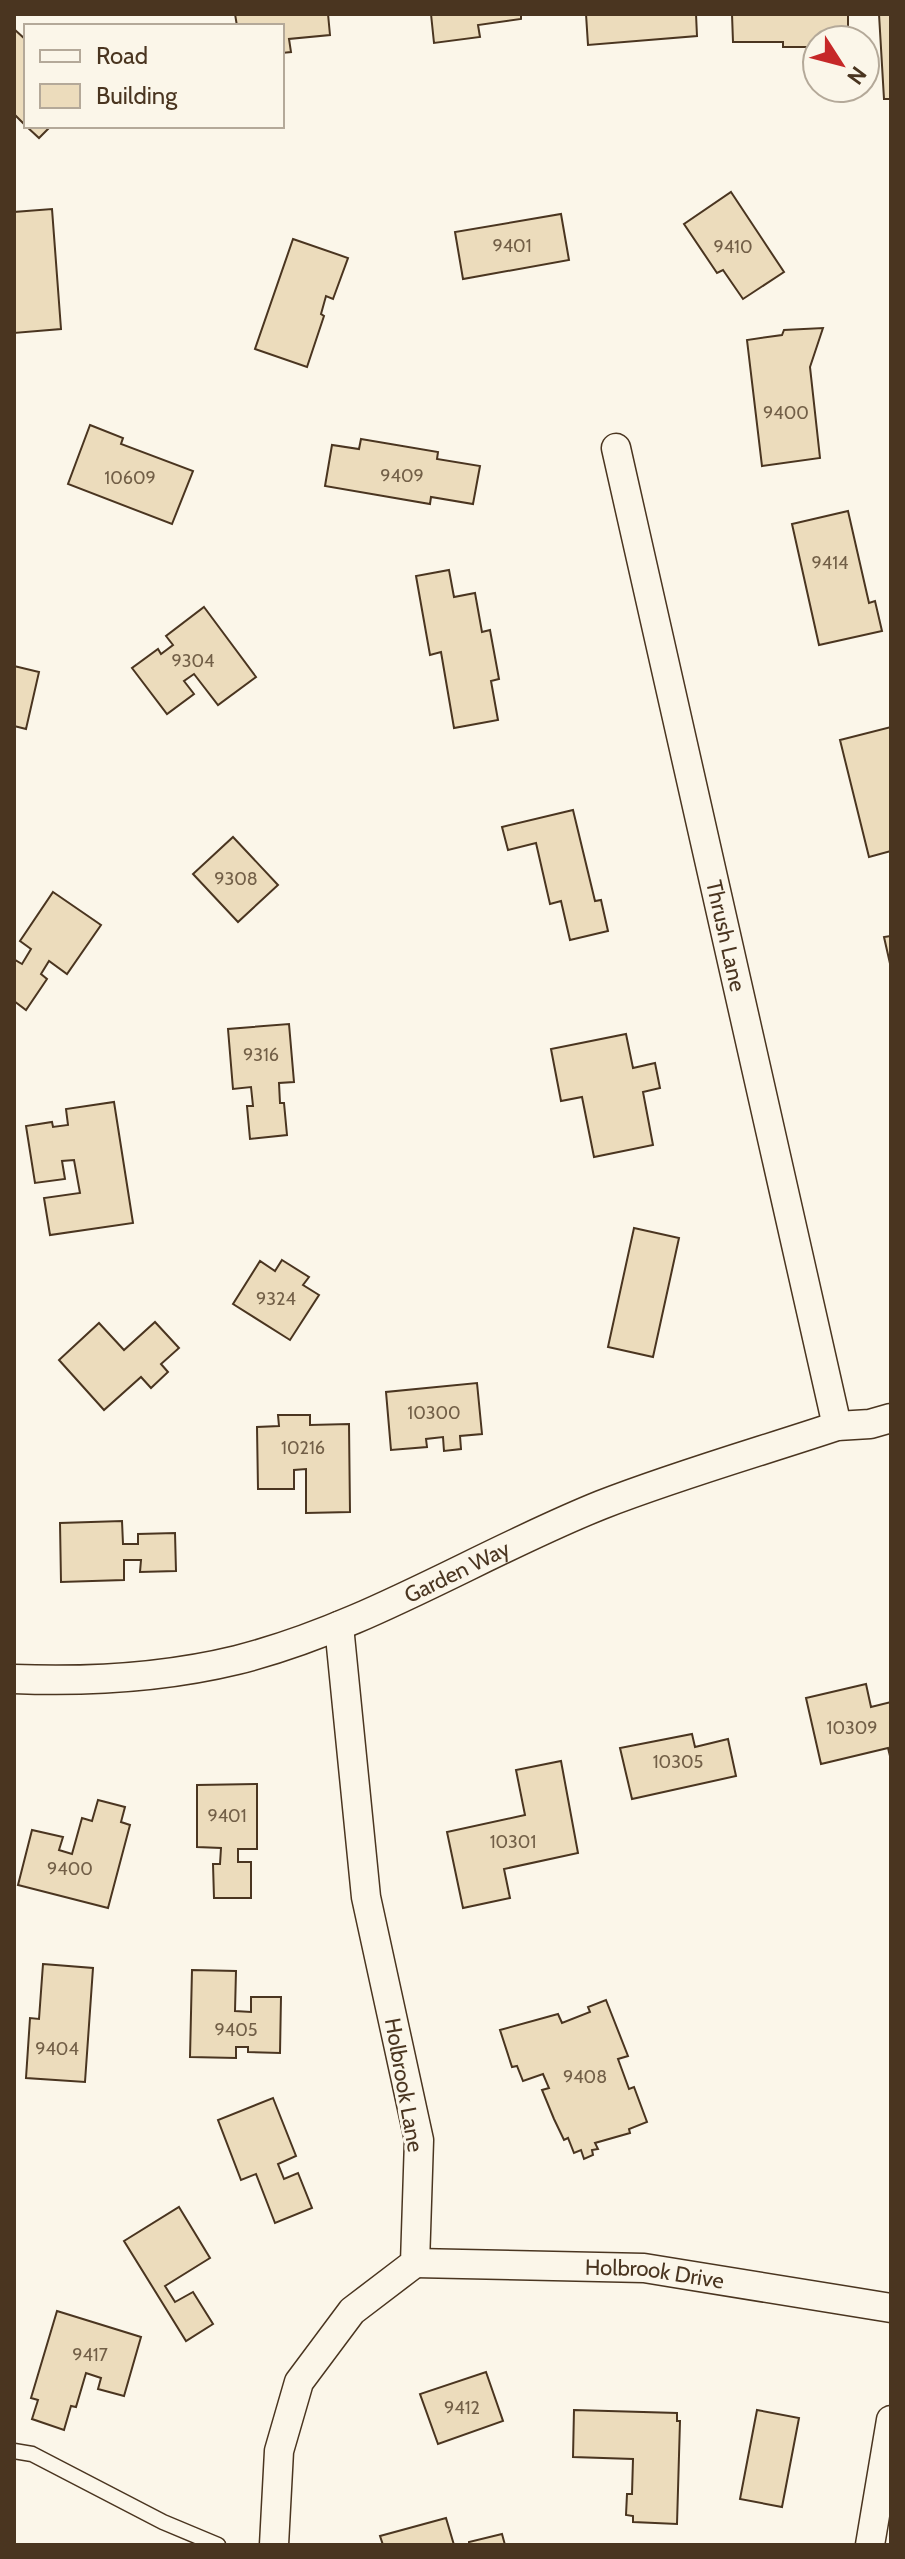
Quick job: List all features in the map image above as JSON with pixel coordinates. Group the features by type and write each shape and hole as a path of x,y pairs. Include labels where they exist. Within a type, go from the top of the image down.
{"street":[{"name":"Thrush Lane","path":"616,448 837,1426"},
{"name":"Garden Way","path":"14,1679 75,1681 159,1676 239,1659 339,1626 601,1505 837,1426 870,1424 891,1418"},
{"name":"Holbrook Lane","path":"339,1626 366,1897 419,2140 415,2263"},
{"name":"Holbrook Drive","path":"415,2263 644,2268 891,2308"},
{"path":"274,2545 279,2451 299,2382 352,2311 415,2263"},
{"path":"870,2545 891,2420"}],"lane":[{"path":"14,2451 32,2454 163,2522 218,2545"}],"building":[{"path":"235,14 328,14 330,35 289,39 291,52 284,53 284,24 237,24"},
{"path":"431,14 521,14 521,19 478,25 480,37 434,43"},
{"path":"586,14 696,14 697,36 588,45"},
{"path":"732,14 848,14 848,24 801,24 801,47 783,47 783,42 733,42"},
{"path":"879,14 891,14 891,99 884,99"},
{"path":"14,29 24,38 24,124 14,114"},
{"path":"28,128 49,128 39,138"},
{"path":"731,192 784,272 743,299 723,270 717,273 684,224"},
{"path":"52,209 61,329 14,333 14,212"},
{"path":"561,214 569,260 463,279 455,232"},
{"path":"293,239 348,258 333,299 326,296 321,314 324,316 307,367 255,349"},
{"path":"823,328 810,367 820,458 762,466 747,340 782,335 784,330"},
{"path":"90,425 123,438 121,444 193,471 172,524 68,484"},
{"path":"361,439 438,452 437,459 480,466 473,504 431,497 430,504 325,486 332,445 359,449"},
{"path":"848,511 869,603 875,601 882,631 819,645 792,524"},
{"path":"449,570 454,597 475,593 482,632 490,630 499,679 491,681 498,720 454,728 441,652 430,655 416,576"},
{"path":"204,607 256,677 218,705 194,674 184,681 194,694 167,714 132,668 158,649 161,654 173,645 166,636"},
{"path":"14,666 39,672 26,729 14,726"},
{"path":"891,727 891,851 869,857 840,740"},
{"path":"573,810 595,901 601,900 608,931 570,940 561,901 550,904 536,843 508,850 502,827"},
{"path":"233,837 278,885 238,922 193,874"},
{"path":"53,892 101,925 67,974 49,961 41,974 47,979 26,1010 14,1001 14,962 22,964 31,949 20,941"},
{"path":"891,936 891,968 884,937"},
{"path":"289,1024 294,1082 279,1083 287,1135 250,1139 247,1106 253,1106 251,1087 233,1089 228,1029"},
{"path":"626,1034 633,1068 655,1063 660,1088 643,1092 653,1145 594,1157 582,1097 561,1101 551,1049"},
{"path":"114,1102 133,1223 50,1235 44,1198 80,1193 74,1160 62,1161 65,1179 35,1183 26,1126 52,1122 53,1127 68,1125 66,1109"},
{"path":"634,1228 679,1238 653,1357 608,1347"},
{"path":"282,1260 309,1277 303,1285 319,1295 290,1340 233,1304 260,1261 275,1271"},
{"path":"155,1322 179,1348 161,1364 168,1372 151,1388 141,1377 104,1410 59,1360 99,1323 124,1350"},
{"path":"477,1383 482,1434 460,1436 461,1449 444,1451 443,1437 426,1439 427,1447 391,1450 386,1392"},
{"path":"278,1415 310,1415 310,1425 349,1424 350,1512 306,1513 306,1469 294,1470 294,1489 258,1489 257,1427 279,1426"},
{"path":"122,1521 123,1544 138,1544 138,1534 175,1533 176,1571 140,1572 141,1560 124,1560 124,1580 61,1582 60,1523"},
{"path":"866,1684 871,1707 891,1702 891,1760 888,1748 821,1764 806,1698"},
{"path":"692,1734 695,1747 728,1739 736,1776 632,1799 620,1748"},
{"path":"561,1761 578,1853 504,1869 510,1898 463,1908 447,1832 525,1815 516,1770"},
{"path":"257,1784 257,1849 238,1849 238,1862 251,1862 251,1898 214,1898 213,1864 220,1864 221,1848 197,1847 197,1785"},
{"path":"98,1800 125,1807 121,1822 130,1825 108,1908 18,1885 32,1830 63,1837 59,1850 72,1854 82,1818 92,1821"},
{"path":"43,1964 93,1968 85,2082 26,2078 30,2018 39,2019"},
{"path":"192,1970 236,1971 235,2011 251,2012 251,1997 281,1997 280,2053 248,2052 248,2047 236,2047 236,2058 190,2057"},
{"path":"606,2000 628,2056 618,2059 629,2089 634,2087 647,2122 629,2129 630,2133 595,2143 598,2149 592,2150 593,2155 584,2159 581,2150 574,2153 568,2138 564,2140 542,2090 549,2088 543,2074 523,2081 517,2066 512,2067 500,2030 558,2014 562,2023 590,2012 588,2007"},
{"path":"273,2098 296,2156 278,2164 284,2179 298,2173 312,2208 275,2223 256,2174 241,2180 218,2120"},
{"path":"179,2207 210,2258 165,2286 175,2302 193,2292 213,2324 186,2341 124,2241"},
{"path":"57,2311 141,2337 124,2396 98,2389 101,2378 86,2373 76,2407 71,2406 64,2430 32,2419 38,2400 31,2398"},
{"path":"486,2372 503,2421 438,2444 420,2394"},
{"path":"574,2410 677,2413 677,2421 680,2421 677,2524 633,2522 633,2516 626,2515 627,2494 632,2494 633,2459 573,2457"},
{"path":"757,2410 799,2418 782,2507 740,2499"},
{"path":"446,2518 454,2545 383,2545 380,2536"},
{"path":"502,2534 505,2545 469,2545 469,2542"}]}
